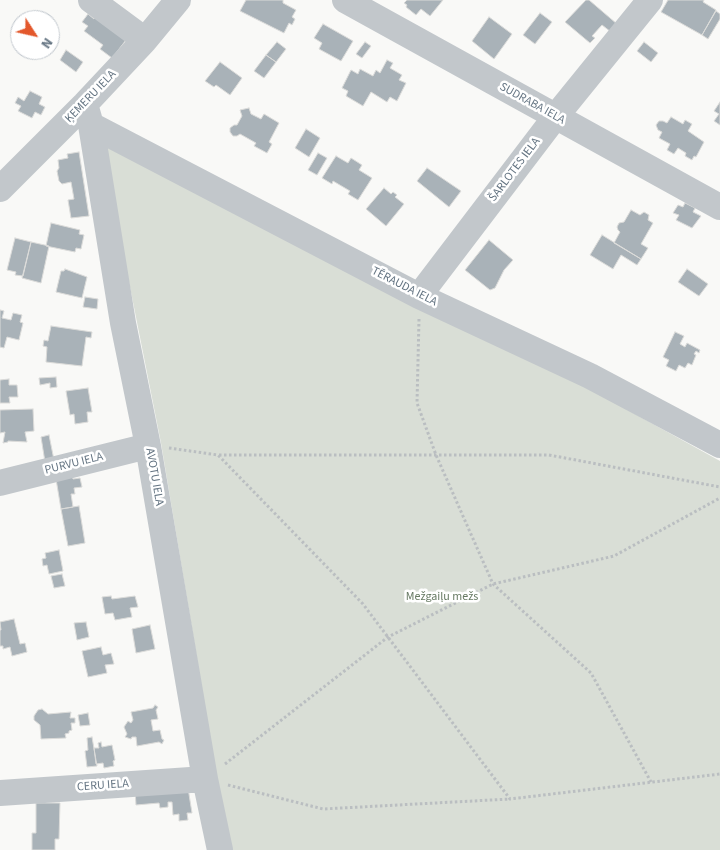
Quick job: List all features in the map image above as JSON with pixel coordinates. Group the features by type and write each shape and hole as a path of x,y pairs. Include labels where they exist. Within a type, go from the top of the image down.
{"street":[{"path":"90,0 145,40"},
{"name":"ĶEMERU IELA","path":"0,189 88,115 178,0"},
{"name":"SUDRABA IELA","path":"345,0 720,207"},
{"name":"ŠARLOTES IELA","path":"420,296 556,116 650,0"},
{"name":"TĒRAUDA IELA","path":"88,115 420,296 590,376 720,445"},
{"name":"AVOTU IELA","path":"88,115 123,323 148,446 205,779 220,850"},
{"name":"PURVU IELA","path":"0,483 148,446"},
{"name":"CERU IELA","path":"0,793 205,779"}],"path":[{"path":"420,296 417,403 436,455 493,584 591,674 651,782"},
{"path":"148,446 218,455 549,455 720,487"},
{"path":"218,455 363,604 510,799"},
{"path":"205,779 388,637 493,584 614,556 720,498"},
{"path":"205,779 323,809 510,799 720,774"}],"green space":[{"name":"Mežgaiļu mežs","path":"101,141 586,387 720,461 720,850 229,850 161,443"}],"building":[{"path":"246,0 283,0 283,3 296,10 292,17 295,19 292,25 289,23 284,33 240,11"},
{"path":"407,0 443,0 430,16 421,9 416,15 406,7 407,5 404,3"},
{"path":"586,0 589,0 617,24 611,32 602,25 592,36 595,38 590,43 565,22"},
{"path":"668,0 704,0 703,2 716,10 702,35 661,12"},
{"path":"716,11 720,14 720,19 708,39 702,35"},
{"path":"540,13 552,22 535,44 523,35"},
{"path":"88,14 94,19 98,14 126,40 112,58 100,49 103,45 84,31 88,26 82,22"},
{"path":"489,17 512,34 494,59 472,41"},
{"path":"323,24 353,41 341,61 319,49 322,43 314,38"},
{"path":"277,42 286,49 276,62 266,55"},
{"path":"365,42 371,46 362,58 356,54"},
{"path":"644,42 658,53 651,62 637,51"},
{"path":"66,50 83,62 76,72 60,60"},
{"path":"266,55 276,62 264,78 254,71"},
{"path":"387,60 393,63 390,68 402,75 399,80 406,83 397,101 390,97 387,102 371,92 363,106 346,96 348,91 342,88 351,70 358,74 360,69 373,76 376,70 380,73"},
{"path":"220,62 242,78 230,95 216,85 214,87 205,81"},
{"path":"30,91 42,97 39,104 45,107 41,115 35,112 32,118 18,111 21,106 15,103 18,97 24,101"},
{"path":"720,102 720,125 714,121 719,114 714,111"},
{"path":"249,108 251,114 261,119 264,114 279,123 269,142 272,144 267,153 254,146 256,143 240,134 233,136 230,132 230,128 237,125 242,116 240,110"},
{"path":"671,117 683,124 685,120 692,124 688,131 704,142 696,157 694,156 692,160 685,156 686,153 678,148 674,154 667,150 670,144 659,138 662,132 658,130 656,125 659,121 667,123"},
{"path":"306,129 320,138 309,157 295,148"},
{"path":"79,152 89,216 71,218 68,200 74,199 71,182 62,184 59,181 57,171 59,168 58,160 68,158 67,154"},
{"path":"318,153 327,158 317,175 308,170"},
{"path":"336,156 348,163 351,158 362,165 359,170 372,178 358,200 348,194 350,191 333,181 332,184 322,178"},
{"path":"427,168 461,191 449,207 417,181"},
{"path":"384,188 391,194 393,192 397,195 395,197 404,204 386,226 366,209"},
{"path":"685,203 695,208 693,212 701,216 692,228 676,220 679,215 673,213 678,205 683,207"},
{"path":"631,210 640,215 644,212 649,215 648,220 653,223 641,244 648,248 641,259 614,243 620,232 617,227 619,223 624,222"},
{"path":"51,223 80,230 79,234 84,235 81,249 76,248 75,252 46,246"},
{"path":"602,235 641,259 637,265 621,255 613,269 590,255"},
{"path":"15,238 31,242 23,276 15,275 16,272 7,270"},
{"path":"489,240 513,260 504,270 495,288 490,290 465,270"},
{"path":"31,242 49,246 41,283 22,278"},
{"path":"65,269 87,277 82,298 56,292 61,271"},
{"path":"687,269 708,284 699,296 678,282"},
{"path":"85,297 98,299 97,309 83,307"},
{"path":"0,310 4,311 2,318 11,320 13,313 22,315 20,322 23,323 19,340 7,337 4,348 0,347"},
{"path":"51,326 92,332 91,338 86,337 82,366 46,362 47,347 43,346 44,340 48,341"},
{"path":"675,332 684,336 680,344 685,347 687,343 700,350 699,353 696,351 694,354 696,355 692,365 688,363 685,368 679,365 676,371 666,366 669,360 663,357"},
{"path":"56,377 57,387 50,388 50,383 40,385 39,378"},
{"path":"9,379 9,385 17,385 18,397 9,397 10,403 0,403 0,380"},
{"path":"88,388 92,412 87,412 88,422 75,424 74,414 70,415 66,391"},
{"path":"33,409 34,431 25,432 27,442 8,441 3,443 5,432 0,433 0,410"},
{"path":"49,435 54,460 45,462 41,437"},
{"path":"72,476 73,479 80,478 82,487 74,488 75,494 71,494 73,507 61,509 56,479"},
{"path":"79,506 85,543 68,546 61,509"},
{"path":"59,550 63,571 49,574 47,565 43,566 42,559 46,558 45,553"},
{"path":"62,574 65,586 54,588 51,576"},
{"path":"111,596 112,599 135,596 138,607 130,608 132,617 115,620 113,613 105,614 102,597"},
{"path":"14,619 20,644 25,643 27,652 12,656 10,647 3,649 3,646 0,646 0,622"},
{"path":"86,622 89,637 77,640 74,623"},
{"path":"150,625 155,649 136,653 132,629"},
{"path":"101,647 103,655 111,653 114,664 105,665 107,673 88,677 82,651"},
{"path":"155,705 158,707 156,710 158,719 151,720 153,731 160,730 164,740 162,744 159,742 137,746 136,737 131,739 125,737 127,734 124,727 128,721 131,723 133,720 131,712 153,708"},
{"path":"42,709 48,714 71,712 70,718 75,718 75,723 71,723 72,730 65,734 66,738 41,739 40,725 34,720 34,716 38,710"},
{"path":"88,713 90,725 80,726 78,715"},
{"path":"92,737 97,766 87,767 85,751 88,750 87,738"},
{"path":"101,742 102,747 112,745 115,760 113,761 114,766 104,768 103,763 96,764 94,748 99,748 98,743"},
{"path":"188,788 192,813 187,813 188,820 179,821 179,814 173,815 172,802 168,802 168,807 160,808 159,803 136,805 135,790"},
{"path":"36,803 60,803 59,839 55,839 55,850 32,850 32,833 36,833"}]}
